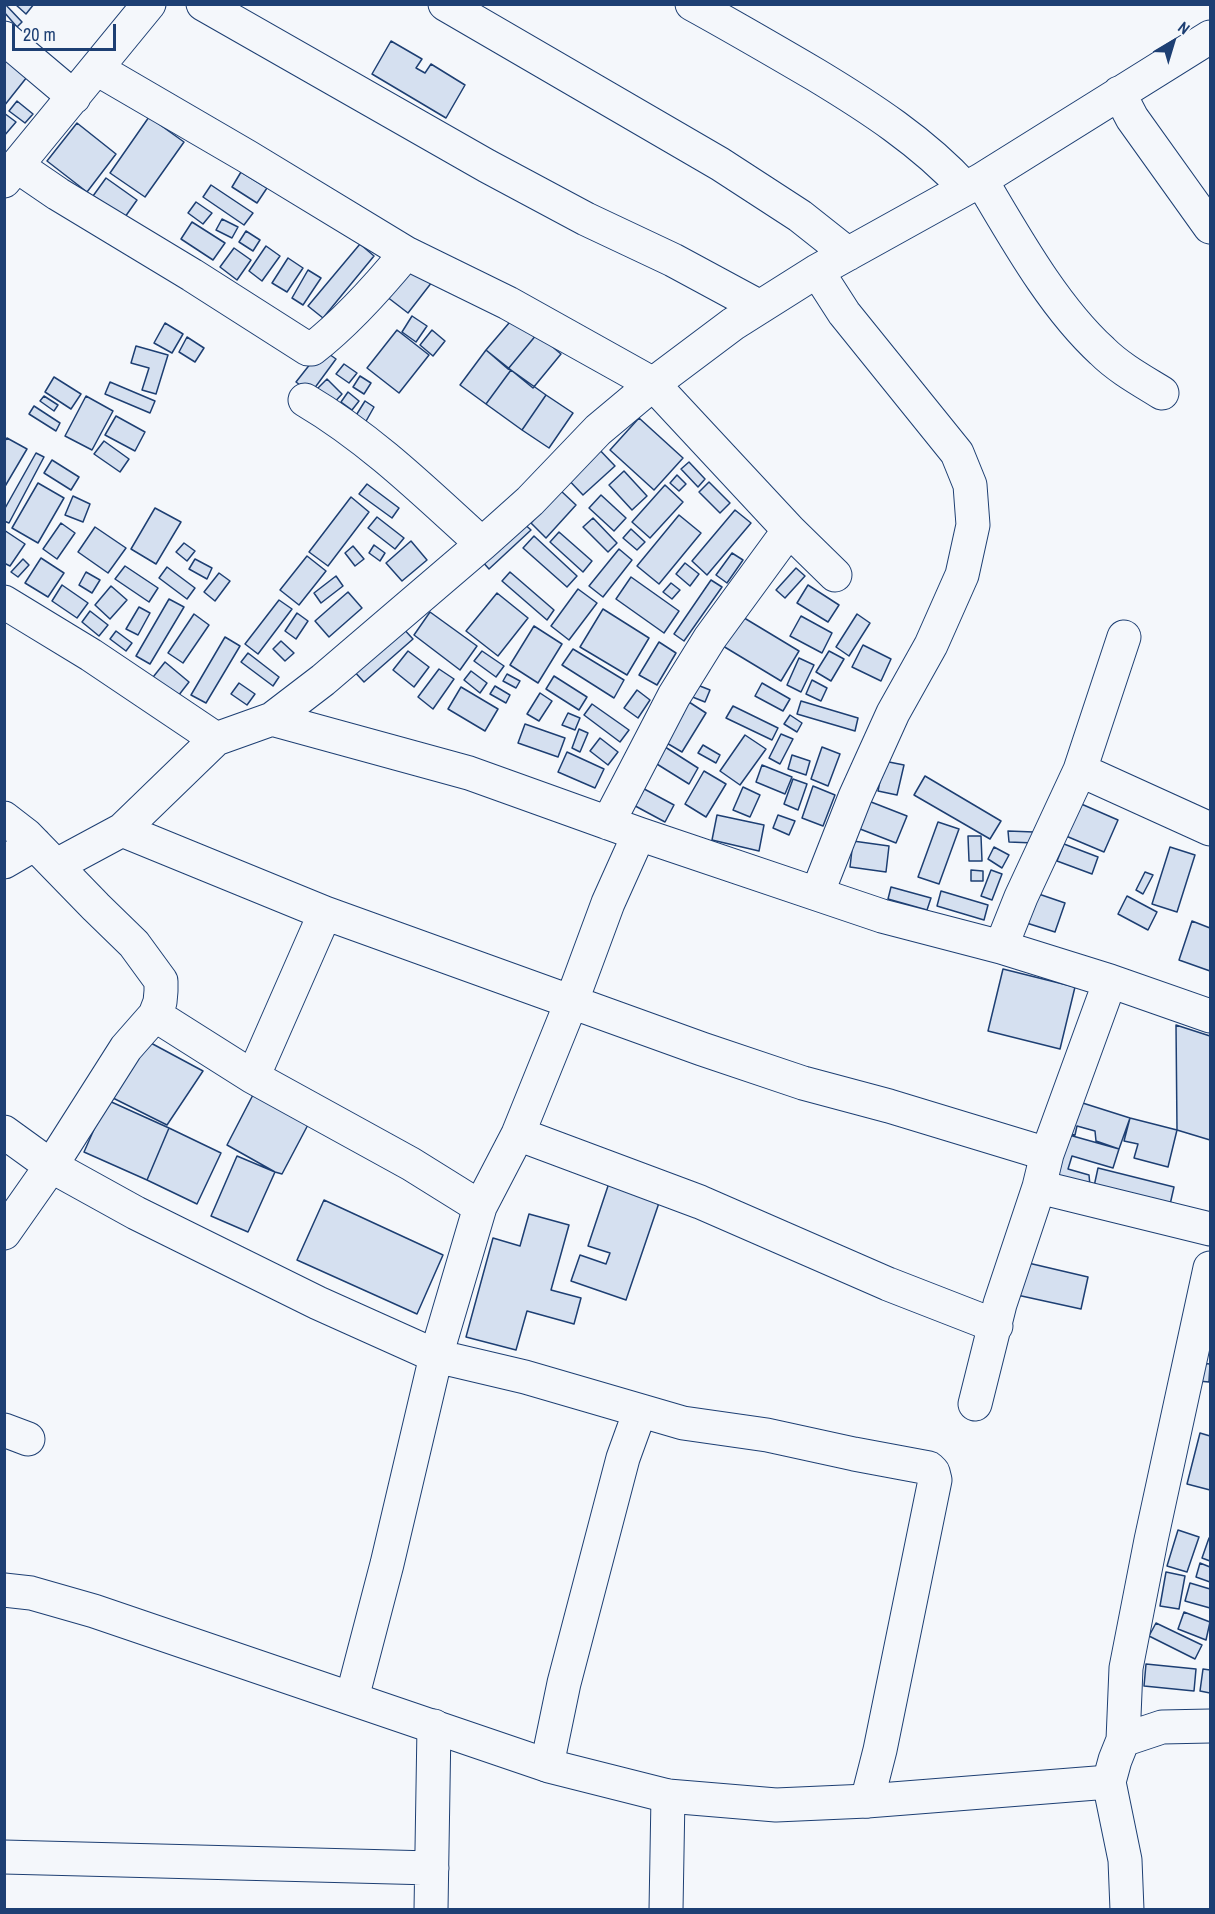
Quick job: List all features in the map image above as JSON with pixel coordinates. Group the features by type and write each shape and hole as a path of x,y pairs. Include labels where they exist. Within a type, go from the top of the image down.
{"street":[{"path":"149,4 11,173 58,194 308,349 312,349 332,333 406,253"},
{"path":"203,4 488,166 586,219 673,260 760,307"},
{"path":"445,4 720,164 800,216 848,254"},
{"path":"693,4 851,97 908,137 950,172 973,184 1079,327 1102,352 1162,393"},
{"path":"4,862 46,855 123,830 216,739 272,719 323,680 530,501 598,430 653,384 733,324 817,271 973,184 1210,37"},
{"path":"4,38 74,97"},
{"path":"97,69 406,253 508,303 653,384 789,530 835,575"},
{"path":"1119,93 1132,118 1210,227"},
{"path":"817,271 844,313 957,453 970,485 973,525 962,575 931,645 893,713 864,776 817,894"},
{"path":"305,400 336,419 388,460 482,544"},
{"path":"608,823 680,687 710,639 789,530"},
{"path":"4,602 91,655 216,739"},
{"path":"1001,947 1021,897 1080,770 1124,637"},
{"path":"272,719 469,773 639,834 882,916 1001,947 1110,981 1210,1016"},
{"path":"1080,770 1210,829"},
{"path":"4,818 46,855 134,944 161,981 160,1002 155,1015 126,1048 51,1166 4,1233"},
{"path":"123,830 325,913 571,1003 803,1083 889,1106 1047,1154"},
{"path":"352,1698 387,1564 436,1356 480,1207 518,1134 571,1003 608,903 639,834"},
{"path":"253,1077 325,913"},
{"path":"975,1404 1000,1304 1039,1187 1047,1154 1110,981"},
{"path":"155,1015 253,1077 411,1164 480,1207"},
{"path":"4,1132 51,1166 136,1213 318,1303 436,1356 525,1377 683,1423 767,1435 929,1468 933,1472 934,1480 880,1750 867,1801"},
{"path":"518,1134 700,1202 888,1284 996,1326"},
{"path":"1039,1187 1210,1229"},
{"path":"1127,1910 1125,1860 1109,1782 1124,1740 1126,1668 1210,1268"},
{"path":"547,1765 564,1683 622,1458 640,1411"},
{"path":"4,1590 31,1593 94,1611 547,1765 668,1796 776,1805 867,1801 1109,1782"},
{"path":"431,1910 434,1726"},
{"path":"1124,1740 1162,1726 1210,1726"},
{"path":"666,1910 668,1796"},
{"path":"4,1857 432,1868"}],"building":[{"path":"5,4 22,22 17,27 4,12"},
{"path":"15,4 34,4 26,14"},
{"path":"391,41 422,59 416,68 425,73 431,64 465,85 446,118 372,74"},
{"path":"4,58 27,77 4,106"},
{"path":"17,101 33,114 25,123 9,111"},
{"path":"4,113 16,122 4,136"},
{"path":"149,117 184,142 145,197 110,173"},
{"path":"77,123 116,154 87,192 47,161"},
{"path":"241,172 267,188 257,203 232,187"},
{"path":"106,178 137,200 125,217 93,196"},
{"path":"211,185 253,213 244,225 203,197"},
{"path":"196,202 212,213 203,224 188,213"},
{"path":"222,219 238,227 232,238 216,230"},
{"path":"192,222 225,243 213,260 181,239"},
{"path":"246,231 260,240 253,251 239,242"},
{"path":"360,244 374,256 323,318 308,306"},
{"path":"266,246 280,256 262,281 249,271"},
{"path":"234,248 251,260 237,280 220,267"},
{"path":"288,258 303,268 287,292 272,283"},
{"path":"405,261 432,282 408,313 382,293"},
{"path":"308,270 321,278 303,305 292,298"},
{"path":"412,316 427,326 416,342 402,332"},
{"path":"515,316 537,334 508,369 486,350"},
{"path":"165,323 183,334 172,353 154,343"},
{"path":"397,330 429,355 399,393 367,368"},
{"path":"432,330 445,341 433,356 420,345"},
{"path":"537,334 561,354 533,388 508,369"},
{"path":"187,337 204,348 195,362 179,352"},
{"path":"136,346 168,355 156,394 142,390 149,368 131,363"},
{"path":"322,349 336,359 311,393 296,382"},
{"path":"486,350 511,370 486,404 460,385"},
{"path":"344,364 357,373 349,383 336,374"},
{"path":"511,370 546,395 522,430 486,404"},
{"path":"360,376 371,383 364,394 353,387"},
{"path":"54,377 81,394 71,409 45,392"},
{"path":"327,379 342,394 332,405 316,390"},
{"path":"110,382 155,401 150,413 105,394"},
{"path":"348,392 359,401 352,410 341,402"},
{"path":"546,395 573,413 549,448 522,430"},
{"path":"44,396 58,405 54,411 40,401"},
{"path":"86,396 113,411 92,450 65,436"},
{"path":"365,401 374,407 365,423 355,417"},
{"path":"34,406 60,423 56,431 29,414"},
{"path":"116,416 145,432 135,451 105,435"},
{"path":"639,418 683,458 654,490 610,450"},
{"path":"7,438 27,449 4,488 4,442"},
{"path":"104,441 129,459 120,472 94,454"},
{"path":"595,445 615,466 583,495 563,474"},
{"path":"36,453 44,457 9,523 4,521 4,510"},
{"path":"52,460 79,477 71,490 44,473"},
{"path":"689,462 705,479 698,487 681,469"},
{"path":"624,471 647,496 632,510 609,485"},
{"path":"677,475 686,484 679,491 670,483"},
{"path":"709,482 730,503 720,513 699,492"},
{"path":"38,483 64,498 38,543 12,528"},
{"path":"367,484 399,508 392,518 359,494"},
{"path":"665,485 683,502 650,538 632,522"},
{"path":"560,490 576,505 546,538 531,523"},
{"path":"601,495 626,518 614,531 589,508"},
{"path":"73,496 90,504 83,522 65,515"},
{"path":"351,497 369,512 328,566 309,552"},
{"path":"155,508 181,522 156,564 131,549"},
{"path":"735,510 751,523 707,575 692,561"},
{"path":"679,515 701,533 659,584 637,566"},
{"path":"377,517 404,538 395,549 368,528"},
{"path":"593,518 617,543 608,552 583,527"},
{"path":"522,522 531,530 489,569 481,560"},
{"path":"61,523 75,533 57,559 43,549"},
{"path":"95,527 126,548 108,573 78,552"},
{"path":"631,529 645,542 637,550 623,538"},
{"path":"4,530 25,544 10,566 4,563"},
{"path":"559,532 592,561 583,572 550,542"},
{"path":"534,536 577,576 567,587 523,548"},
{"path":"411,541 427,560 402,581 386,563"},
{"path":"184,543 195,551 187,561 176,552"},
{"path":"374,545 385,553 380,561 369,553"},
{"path":"353,546 364,559 355,566 345,553"},
{"path":"619,549 632,560 603,597 589,586"},
{"path":"732,553 743,560 727,583 716,575"},
{"path":"307,556 326,571 299,605 280,590"},
{"path":"41,558 64,573 48,597 25,583"},
{"path":"23,559 29,565 18,577 11,572"},
{"path":"195,559 212,568 207,579 189,569"},
{"path":"685,563 699,574 690,586 676,574"},
{"path":"125,566 158,588 149,602 115,579"},
{"path":"167,567 195,588 187,599 159,578"},
{"path":"796,568 805,576 785,598 776,590"},
{"path":"86,572 100,580 92,593 79,585"},
{"path":"510,572 554,610 547,620 502,581"},
{"path":"219,573 230,581 215,601 204,592"},
{"path":"336,576 343,586 321,603 314,593"},
{"path":"631,577 679,611 664,633 616,599"},
{"path":"711,580 722,587 684,641 674,634"},
{"path":"671,583 680,590 672,599 663,592"},
{"path":"62,585 88,603 77,618 52,601"},
{"path":"808,585 839,605 828,622 797,603"},
{"path":"111,586 127,600 110,619 95,605"},
{"path":"578,589 597,603 569,640 551,626"},
{"path":"348,592 362,608 329,637 315,621"},
{"path":"497,593 528,618 498,656 466,631"},
{"path":"169,599 184,607 150,664 136,656"},
{"path":"279,600 292,609 258,654 245,644"},
{"path":"139,607 150,613 138,635 126,629"},
{"path":"603,609 649,638 627,675 580,647"},
{"path":"90,611 108,625 99,636 82,622"},
{"path":"430,612 477,646 460,670 414,635"},
{"path":"297,613 308,621 296,639 285,631"},
{"path":"736,613 799,651 781,681 718,643"},
{"path":"194,614 209,625 183,663 168,653"},
{"path":"857,614 870,623 849,656 836,647"},
{"path":"801,616 832,633 822,653 790,636"},
{"path":"400,625 413,639 364,682 352,669"},
{"path":"534,626 562,644 538,683 510,665"},
{"path":"116,631 132,643 126,651 110,639"},
{"path":"225,637 240,646 206,703 191,695"},
{"path":"281,641 294,653 285,661 273,649"},
{"path":"659,642 676,653 657,685 639,675"},
{"path":"863,645 891,659 881,681 852,667"},
{"path":"573,649 624,680 614,698 562,665"},
{"path":"408,651 429,667 414,687 393,670"},
{"path":"482,651 504,666 496,677 474,661"},
{"path":"829,651 844,659 831,681 816,672"},
{"path":"248,653 279,677 273,686 241,662"},
{"path":"799,658 814,665 801,692 787,685"},
{"path":"165,662 189,682 175,700 150,681"},
{"path":"439,669 454,679 433,709 418,697"},
{"path":"471,671 487,683 480,693 464,680"},
{"path":"507,674 520,681 516,688 503,681"},
{"path":"554,676 587,697 579,710 546,689"},
{"path":"812,680 827,688 821,701 806,694"},
{"path":"239,683 255,694 247,705 231,694"},
{"path":"762,683 790,699 783,711 755,696"},
{"path":"695,684 710,690 705,702 690,696"},
{"path":"495,686 510,695 506,703 490,694"},
{"path":"461,687 498,709 485,731 448,709"},
{"path":"637,690 650,700 638,718 624,708"},
{"path":"540,693 552,701 539,721 527,714"},
{"path":"801,701 858,718 855,731 797,714"},
{"path":"689,702 706,713 682,752 665,742"},
{"path":"592,704 629,730 620,742 584,715"},
{"path":"733,706 778,728 772,740 726,718"},
{"path":"568,713 580,718 575,730 562,725"},
{"path":"790,715 802,723 797,732 784,724"},
{"path":"525,724 565,738 558,757 518,743"},
{"path":"579,729 588,733 580,752 572,748"},
{"path":"781,734 793,739 780,764 769,758"},
{"path":"745,735 766,749 740,785 720,771"},
{"path":"600,738 618,752 608,765 590,751"},
{"path":"662,745 698,768 689,784 652,761"},
{"path":"703,745 720,755 716,763 698,753"},
{"path":"822,747 840,754 828,786 811,779"},
{"path":"567,752 604,769 595,788 558,772"},
{"path":"792,755 810,761 806,775 788,769"},
{"path":"884,761 904,765 897,795 878,791"},
{"path":"762,765 792,777 785,794 756,782"},
{"path":"704,771 726,784 706,817 685,804"},
{"path":"925,776 1001,821 990,839 914,795"},
{"path":"793,779 807,784 798,810 784,804"},
{"path":"635,784 674,805 665,822 626,801"},
{"path":"813,786 835,795 823,826 802,818"},
{"path":"743,787 760,795 750,817 733,810"},
{"path":"866,800 907,816 896,843 855,827"},
{"path":"1079,803 1118,820 1104,852 1066,836"},
{"path":"717,815 764,825 759,851 712,840"},
{"path":"778,815 795,821 789,835 773,828"},
{"path":"938,822 959,829 939,884 918,877"},
{"path":"1008,831 1034,832 1034,843 1009,842"},
{"path":"968,836 981,836 982,861 969,861"},
{"path":"853,841 889,846 886,872 850,867"},
{"path":"1064,844 1098,857 1092,874 1057,861"},
{"path":"994,847 1009,855 1002,868 988,859"},
{"path":"1170,847 1195,855 1177,912 1152,904"},
{"path":"971,870 983,871 983,881 971,881"},
{"path":"991,870 1002,874 992,900 981,896"},
{"path":"1145,872 1153,875 1143,894 1136,890"},
{"path":"891,887 931,898 927,910 888,899"},
{"path":"1027,890 1065,903 1055,932 1017,920"},
{"path":"941,891 988,905 984,920 937,906"},
{"path":"1127,896 1157,912 1148,930 1118,914"},
{"path":"1192,921 1210,928 1210,971 1179,960"},
{"path":"1003,969 1075,987 1060,1049 988,1031"},
{"path":"1176,1025 1210,1036 1210,1140 1177,1130"},
{"path":"149,1042 203,1071 167,1125 107,1095"},
{"path":"255,1091 310,1121 282,1174 227,1145"},
{"path":"1070,1099 1130,1118 1119,1149 1096,1141 1095,1131 1077,1126 1075,1135 1062,1133"},
{"path":"107,1100 169,1128 147,1180 84,1152"},
{"path":"1130,1118 1177,1130 1168,1167 1134,1158 1138,1144 1124,1141"},
{"path":"169,1128 221,1153 197,1204 147,1180"},
{"path":"1062,1133 1119,1149 1113,1168 1072,1156 1068,1169 1089,1175 1090,1186 1050,1175"},
{"path":"237,1156 275,1172 248,1232 211,1216"},
{"path":"1098,1168 1174,1187 1169,1209 1093,1191"},
{"path":"610,1180 661,1197 626,1300 571,1281 580,1255 606,1264 610,1253 588,1246"},
{"path":"324,1200 443,1255 417,1314 297,1260"},
{"path":"529,1214 569,1225 551,1290 581,1298 574,1324 527,1311 516,1350 466,1337 493,1238 520,1246"},
{"path":"1024,1262 1088,1277 1081,1309 1017,1295"},
{"path":"1199,1363 1210,1364 1209,1382 1198,1381"},
{"path":"1200,1433 1210,1436 1210,1490 1187,1484"},
{"path":"1178,1530 1199,1537 1187,1572 1167,1566"},
{"path":"1210,1539 1210,1561 1202,1558"},
{"path":"1200,1563 1210,1567 1210,1582 1196,1577"},
{"path":"1166,1572 1185,1576 1179,1609 1160,1606"},
{"path":"1190,1583 1210,1589 1210,1608 1185,1601"},
{"path":"1184,1612 1210,1622 1206,1640 1178,1629"},
{"path":"1156,1623 1202,1645 1195,1659 1149,1636"},
{"path":"1146,1664 1196,1669 1194,1691 1144,1686"},
{"path":"1203,1669 1210,1670 1210,1693 1200,1691"}]}
